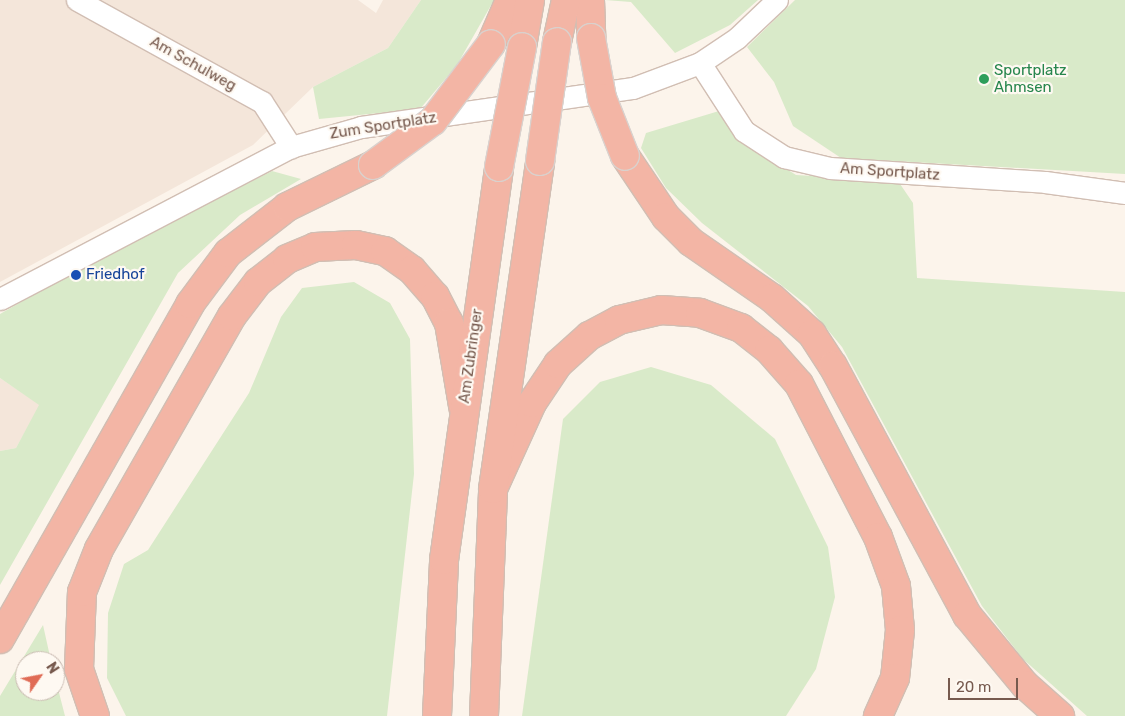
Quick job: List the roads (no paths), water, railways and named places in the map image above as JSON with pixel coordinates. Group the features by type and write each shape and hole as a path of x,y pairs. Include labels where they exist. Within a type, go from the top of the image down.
{"highway":[{"path":"0,640 190,304 228,253 287,207 373,165 433,121 491,44 510,0"},
{"name":"Am Zubringer","path":"437,716 444,560 463,406 499,167 530,0"},
{"path":"484,716 493,489 557,42 566,0"},
{"path":"590,0 591,38 602,98 625,156 666,217 691,242 772,298 812,334 833,366 967,615 1025,686 1060,716"},
{"path":"95,716 79,669 82,592 99,548 232,316 258,282 287,259 315,247 356,244 385,251 412,270 442,309 449,323 463,406"},
{"path":"493,489 532,403 558,364 589,336 619,320 660,310 700,313 741,328 769,350 799,384 878,537 896,586 900,630 895,678 878,716"}],"street":[{"name":"Am Schulweg","path":"77,0 262,102 291,146"},
{"name":"Zum Sportplatz","path":"0,299 291,146 361,127 633,88 700,63 737,38 777,0"},
{"name":"Am Sportplatz","path":"700,63 744,131 784,157 830,168 1046,182 1125,193"}],"place":[{"name":"Sportplatz Ahmsen","path":"984,79"},
{"name":"Friedhof","path":"76,275"}]}
